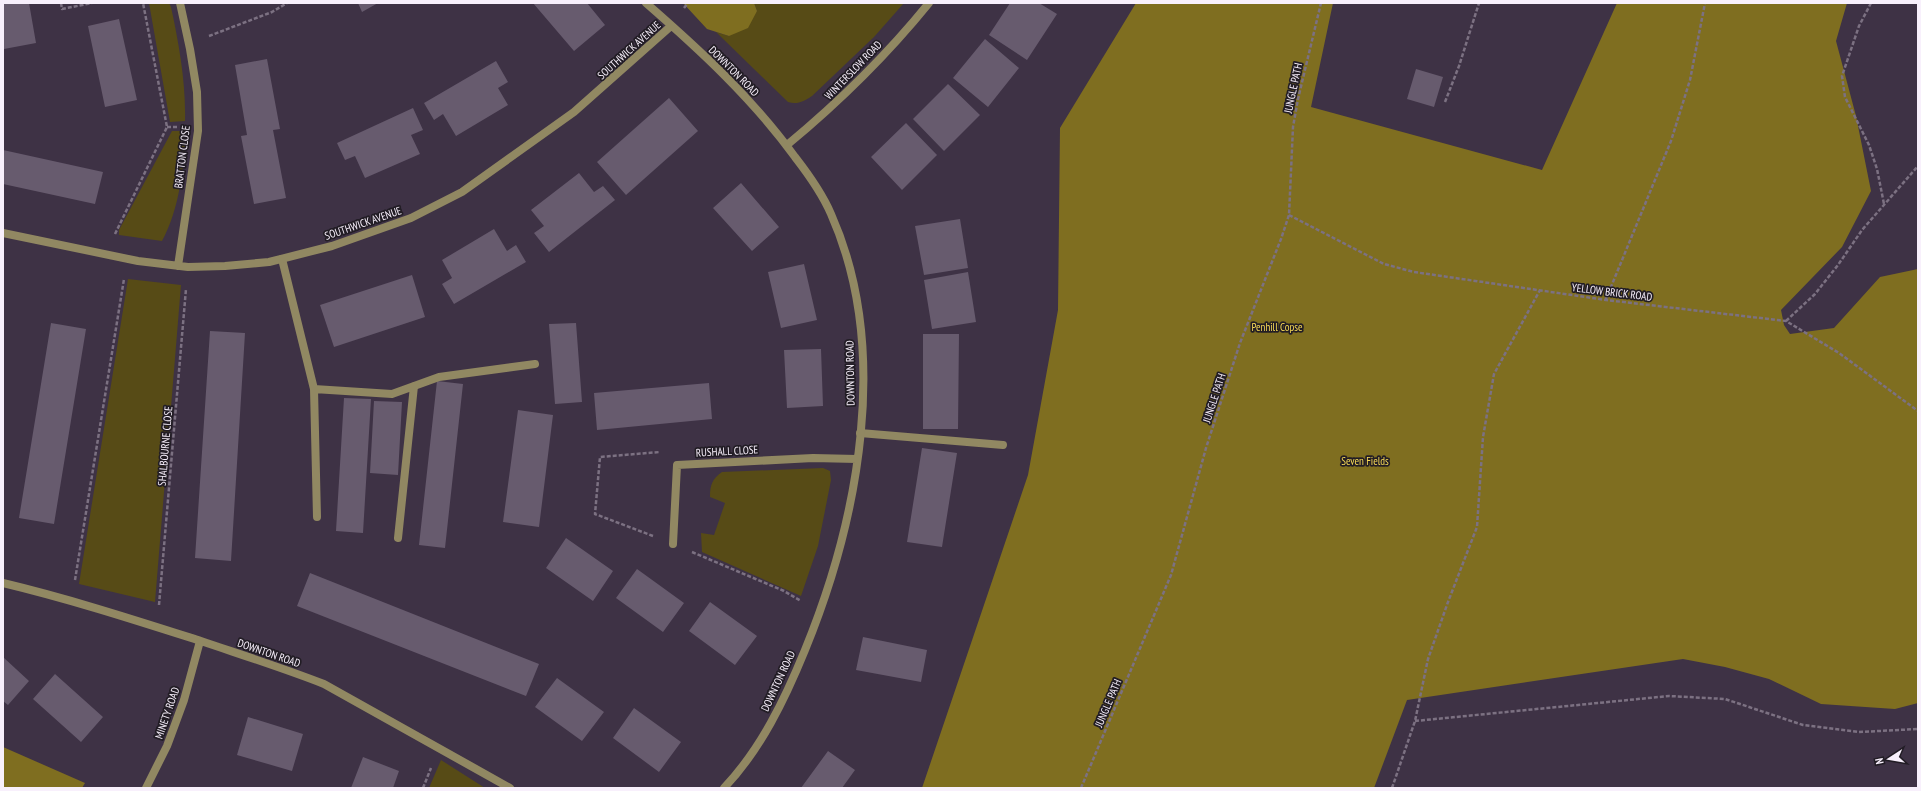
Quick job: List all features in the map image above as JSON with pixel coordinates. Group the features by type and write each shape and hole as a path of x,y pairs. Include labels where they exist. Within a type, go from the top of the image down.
{"street":[{"name":"BRATTON CLOSE","path":"178,266 198,131 197,92 180,3"},
{"name":"DOWNTON ROAD","path":"646,3 727,78 776,130 813,181 831,213 846,254 856,300 861,342 863,369 860,433 846,522 836,563 820,612 795,673 767,730 740,771 724,788"},
{"name":"WINTERSLOW ROAD","path":"787,145 838,101 880,59 929,3"},
{"name":"SOUTHWICK AVENUE","path":"3,233 127,259 188,267 225,266 269,262 332,246 411,218 462,192 574,112 671,26"},
{"path":"282,259 314,389 317,517"},
{"path":"314,389 392,394 439,377 535,364"},
{"path":"398,538 414,386"},
{"path":"860,433 1002,446"},
{"name":"RUSHALL CLOSE","path":"673,544 677,465 813,458 857,459"},
{"name":"DOWNTON ROAD","path":"3,583 72,600 200,641 324,684 510,788"},
{"name":"MINETY ROAD","path":"146,788 167,746 184,700 200,641"}],"path":[{"path":"61,3 62,9 92,3"},
{"path":"111,256 116,231 167,127 143,3"},
{"path":"189,44 272,12 287,3"},
{"name":"JUNGLE PATH","path":"1081,788 1171,575 1220,403 1240,343 1289,215 1293,127 1298,99 1321,3"},
{"path":"1445,102 1459,66 1479,3"},
{"path":"1606,300 1671,141 1690,80 1705,3"},
{"path":"1871,3 1859,26 1842,76 1845,98 1869,145 1877,169 1884,204"},
{"path":"1786,321 1815,294 1838,265 1862,230 1918,166"},
{"name":"YELLOW BRICK ROAD","path":"1289,215 1384,264 1414,272 1606,300 1786,321 1839,353 1918,411"},
{"path":"72,600 127,259"},
{"name":"SHALBOURNE CLOSE","path":"157,627 188,267"},
{"path":"1392,788 1415,721 1428,659 1448,602 1477,528 1483,437 1494,374 1540,290"},
{"path":"1415,721 1669,696 1725,699 1810,726 1859,732 1918,730"}],"shaded area":[{"path":"149,3 169,3 171,7 181,64 185,121 170,122"},
{"path":"754,3 904,3 874,37 812,96 804,101 795,103 788,102 716,32 729,36 757,11"},
{"path":"172,131 187,131 180,188 173,215 162,241 119,235 119,230"},
{"path":"128,279 181,285 155,602 79,584"},
{"path":"823,468 830,471 831,480 818,546 801,596 702,552 701,533 714,535 725,503 710,497 712,483 722,472"},
{"path":"441,760 485,788 429,788"}],"green space":[{"path":"683,3 754,3 757,11 748,28 729,36 707,29"},
{"name":"Seven Fields","path":"1136,3 1333,3 1311,107 1542,170 1617,3 1847,3 1836,41 1856,116 1871,191 1842,247 1781,310 1784,325 1790,334 1834,328 1880,277 1918,269 1918,703 1895,709 1821,704 1769,679 1725,667 1683,659 1407,700 1374,788 922,788 1028,475 1058,310 1060,128"},
{"path":"3,747 85,783 82,788 3,788"}],"building":[{"path":"3,3 29,3 36,43 4,49"},
{"path":"358,3 378,3 362,12"},
{"path":"533,3 587,3 605,25 574,51"},
{"path":"1010,3 1039,3 1057,14 1027,60 989,35"},
{"path":"119,19 137,100 105,107 88,26"},
{"path":"985,39 1019,68 988,107 953,78"},
{"path":"267,59 280,129 273,130 286,198 254,204 241,136 247,135 235,65"},
{"path":"496,61 508,82 498,88 508,105 456,136 443,114 434,120 424,103"},
{"path":"1416,69 1443,77 1434,107 1407,99"},
{"path":"948,84 980,115 944,151 913,119"},
{"path":"669,98 698,131 626,195 597,162"},
{"path":"413,108 423,130 411,135 420,154 365,178 355,156 345,160 337,143"},
{"path":"906,123 937,155 902,190 871,157"},
{"path":"3,150 103,172 95,204 3,184"},
{"path":"579,173 594,192 603,186 615,200 549,252 534,233 544,226 531,210"},
{"path":"741,183 779,227 752,251 713,208"},
{"path":"960,219 968,268 924,275 915,226"},
{"path":"494,229 507,251 516,245 526,262 454,304 442,284 452,278 442,260"},
{"path":"804,264 817,320 781,328 768,272"},
{"path":"968,272 976,322 932,329 924,280"},
{"path":"412,275 425,317 334,347 320,305"},
{"path":"51,323 86,329 54,524 19,518"},
{"path":"576,323 582,402 555,404 549,324"},
{"path":"210,331 245,333 231,561 195,558"},
{"path":"923,334 959,334 958,429 923,429"},
{"path":"821,349 823,406 787,408 784,350"},
{"path":"437,381 463,384 445,548 419,545"},
{"path":"709,383 712,419 597,430 594,393"},
{"path":"344,398 371,399 363,533 336,531"},
{"path":"374,401 402,402 398,475 370,473"},
{"path":"518,410 553,415 539,527 503,522"},
{"path":"922,448 957,453 942,547 907,542"},
{"path":"566,538 613,571 593,601 546,568"},
{"path":"637,569 684,603 663,632 616,598"},
{"path":"310,573 539,664 526,696 297,606"},
{"path":"710,602 757,636 735,665 689,631"},
{"path":"863,637 927,650 921,682 856,670"},
{"path":"3,657 29,681 8,705 3,701"},
{"path":"55,674 103,717 81,742 33,699"},
{"path":"557,678 604,712 582,741 535,707"},
{"path":"634,708 681,742 659,772 613,738"},
{"path":"248,717 303,734 292,771 237,755"},
{"path":"828,751 855,770 842,788 801,788"},
{"path":"363,757 399,771 393,788 351,788"}],"park label":[{"name":"Penhill Copse","path":"1277,327"}]}
